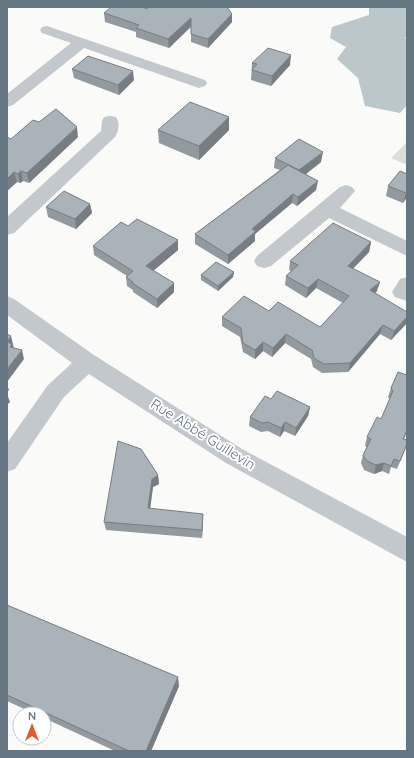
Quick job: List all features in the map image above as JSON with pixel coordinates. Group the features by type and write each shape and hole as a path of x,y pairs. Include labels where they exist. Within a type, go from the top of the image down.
{"street":[{"path":"47,30 198,83"},
{"path":"7,102 82,42"},
{"path":"7,228 109,133 110,122"},
{"path":"264,261 327,209 346,191"},
{"path":"327,209 407,248"},
{"path":"407,284 402,292 407,294"},
{"name":"Rue Abbé Guillevin","path":"7,304 86,361 234,456 407,550"},
{"path":"7,462 56,391 79,370 86,361"}],"shaded area":[{"path":"369,7 407,7 407,36 405,38 407,41 407,105 400,113 365,106 358,78 337,59 346,47 330,38 332,27 369,15"},
{"path":"407,142 407,165 391,158"}],"building":[{"path":"111,7 142,7 147,9 149,7 227,7 232,14 208,39 191,34 191,18 168,39 136,28 139,25 104,13"},
{"path":"268,48 291,55 272,76 252,70 257,64 252,63"},
{"path":"88,56 133,71 118,85 72,69"},
{"path":"190,102 229,117 199,146 158,130"},
{"path":"56,109 77,127 27,173 21,171 18,174 14,172 7,179 7,137 11,139 33,120 39,122"},
{"path":"299,139 323,152 299,170 275,158"},
{"path":"288,165 318,181 298,197 293,194 252,229 256,231 228,255 195,234"},
{"path":"400,171 407,174 406,193 388,186"},
{"path":"64,191 90,204 75,219 46,207"},
{"path":"137,219 178,240 146,266 174,283 157,299 132,283 133,282 126,277 133,271 93,246 121,222 128,226"},
{"path":"333,223 371,242 348,266 380,282 370,290 407,312 407,317 394,331 383,325 350,363 324,364 314,358 312,350 286,334 273,348 263,342 255,350 243,343 241,328 222,317 244,296 269,311 278,302 320,327 349,296 318,279 308,288 286,276 298,265 290,261"},
{"path":"216,262 234,272 218,286 201,275"},
{"path":"7,334 11,336 7,342"},
{"path":"7,342 12,344 10,347 22,350 7,369"},
{"path":"398,372 407,375 407,430 403,439 407,440 407,444 400,461 394,459 391,466 384,463 376,465 367,461 363,455 371,439 367,437 377,417 381,419 393,391 391,388"},
{"path":"277,391 310,407 296,428 285,422 281,428 268,422 262,423 250,417 265,396 271,399"},
{"path":"118,441 141,449 158,475 152,479 148,508 203,514 202,530 104,522"},
{"path":"7,605 178,677 146,751 129,751 52,716 52,706 31,706 7,695"}]}
